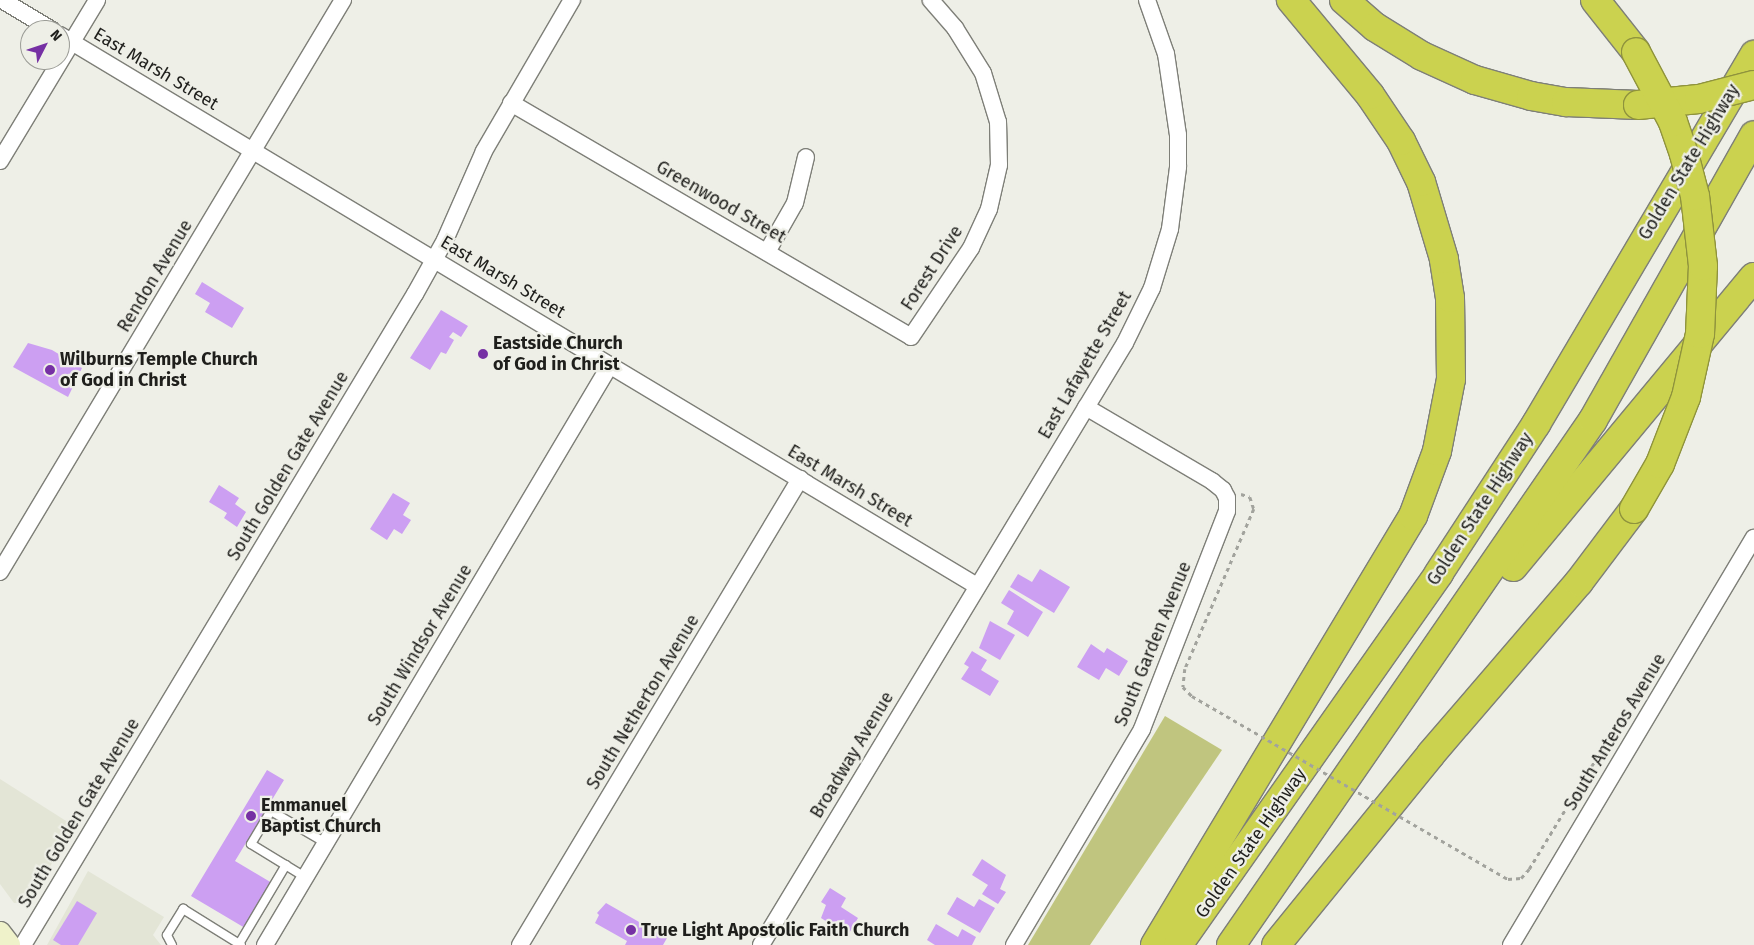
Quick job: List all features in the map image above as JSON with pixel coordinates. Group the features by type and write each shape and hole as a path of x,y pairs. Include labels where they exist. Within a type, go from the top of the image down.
{"highway":[{"path":"1155,945 1413,516 1437,451 1451,379 1450,298 1444,259 1421,182 1401,141 1370,94 1291,0"},
{"path":"1344,0 1375,27 1422,56 1475,80 1531,96 1566,102 1638,105 1699,99 1754,85"},
{"path":"1276,945 1431,754 1578,582 1634,509 1660,464 1686,397 1700,334 1703,274 1696,196 1673,122 1636,52 1595,0"},
{"name":"Golden State Highway","path":"1178,945 1423,597 1530,433 1754,55"},
{"path":"1231,945 1480,588 1593,420 1754,135"},
{"path":"1480,588 1500,583 1754,277"}],"main road":[{"path":"0,933 9,945"}],"street":[{"path":"2,0 35,20"},
{"path":"70,33 97,0"},
{"name":"Rendon Avenue","path":"0,572 343,0"},
{"name":"South Golden Gate Avenue","path":"23,945 435,259 484,151 572,0"},
{"name":"Forest Drive","path":"911,337 972,248 989,209 999,165 998,122 983,73 955,28 931,0"},
{"name":"East Lafayette Street","path":"977,586 1125,343 1152,288 1170,229 1178,167 1176,104 1166,54 1147,0"},
{"name":"East Marsh Street","path":"70,40 977,586"},
{"path":"0,161 49,70"},
{"name":"Greenwood Street","path":"511,103 911,337"},
{"path":"768,252 795,203 806,157"},
{"name":"South Windsor Avenue","path":"265,945 610,365"},
{"name":"South Garden Avenue","path":"1014,945 1142,729 1227,511 1227,498 1223,490 1212,481 1086,407"},
{"name":"South Netherton Avenue","path":"520,945 800,479"},
{"name":"South Anteros Avenue","path":"1511,945 1754,538"},
{"name":"Broadway Avenue","path":"761,945 977,586"}],"lane":[{"path":"306,877 251,844 271,811 326,843"},
{"path":"172,945 167,935 183,909 240,944 286,865"}],"path":[{"path":"1254,509 1185,669 1183,687 1192,696 1508,879 1520,878 1529,869 1597,757"}],"shaded area":[{"path":"0,779 74,826 29,902 14,903 0,884"},
{"path":"88,871 164,917 153,935 161,945 47,945"}],"green space":[{"path":"1165,716 1222,750 1090,945 1028,945"}],"building":[{"path":"202,282 244,308 232,328 205,312 210,303 195,294"},
{"path":"441,310 468,326 461,337 453,332 449,337 454,340 446,354 441,352 430,370 410,358"},
{"name":"Wilburns Temple Church of God in Christ","path":"28,343 52,350 82,368 68,397 13,367"},
{"path":"219,485 239,498 235,504 246,512 237,527 224,518 227,513 209,502"},
{"path":"393,493 410,503 403,515 411,520 402,534 394,529 387,540 370,529"},
{"path":"1040,569 1070,587 1054,613 1010,587 1018,574 1032,582"},
{"path":"1009,590 1043,612 1028,637 1007,624 1014,611 1001,603"},
{"path":"990,621 1015,635 1000,660 979,648"},
{"path":"1091,644 1104,653 1107,648 1128,661 1119,676 1106,668 1099,680 1077,667"},
{"path":"972,651 987,660 981,670 999,681 990,696 961,679 969,667 964,664"},
{"name":"Emmanuel Baptist Church","path":"267,770 284,780 235,861 272,883 245,928 191,896"},
{"path":"982,859 1006,875 1000,889 1006,892 998,904 982,894 988,885 972,875"},
{"path":"830,888 846,898 841,907 858,918 848,935 821,918 826,905 821,902"},
{"path":"957,897 974,907 979,899 995,908 980,933 947,914"},
{"path":"77,901 97,913 78,945 61,945 53,940"},
{"name":"True Light Apostolic Faith Church","path":"606,903 667,938 663,945 625,945 627,941 595,923 599,915 597,913"},
{"path":"936,924 958,937 962,929 976,937 972,945 935,945 927,940"}],"place":[{"name":"Eastside Church of God in Christ","path":"483,354"},
{"name":"Wilburns Temple Church of God in Christ","path":"50,370"},
{"name":"Emmanuel Baptist Church","path":"251,816"},
{"name":"True Light Apostolic Faith Church","path":"631,930"}]}
